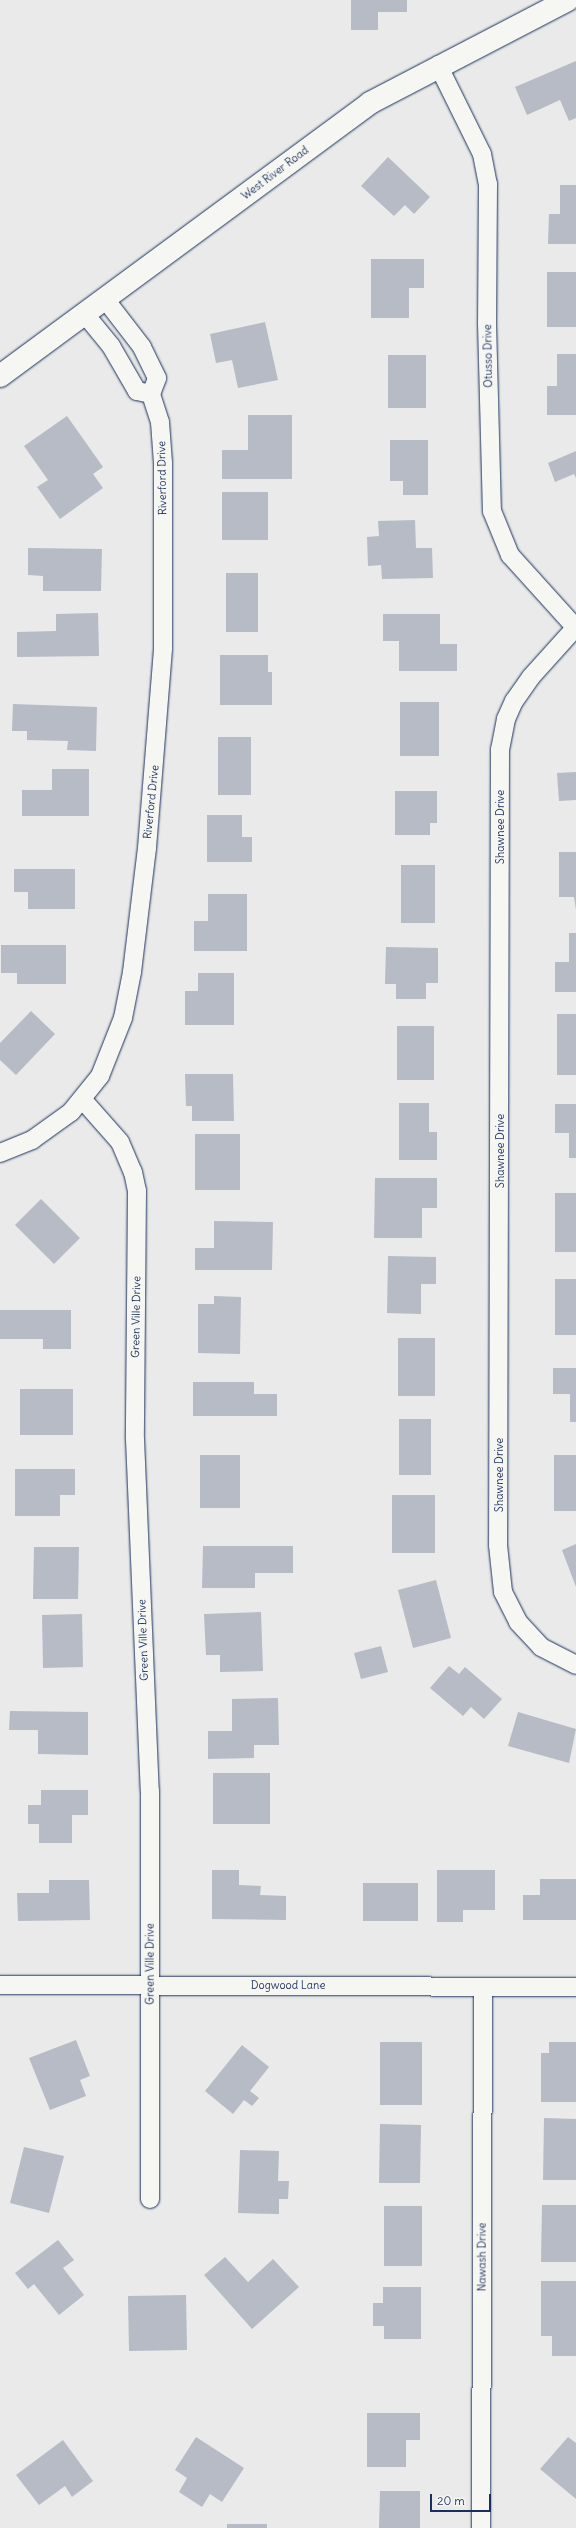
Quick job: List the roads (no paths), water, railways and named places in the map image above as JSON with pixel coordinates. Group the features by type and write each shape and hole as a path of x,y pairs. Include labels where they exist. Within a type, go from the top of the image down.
{"main road":[{"name":"West River Road","path":"0,376 370,103 438,66 568,0"}],"street":[{"name":"Otusso Drive","path":"438,66 482,154 488,184 487,323 492,511 510,555 576,628"},
{"name":"Riverford Drive","path":"0,1153 45,1131 82,1099 100,1076 123,1018 132,972 158,733 163,648 163,463 160,422 152,394 157,378 142,347 105,299"},
{"path":"84,314 111,346 137,391 152,394"},
{"name":"Shawnee Drive","path":"576,628 531,677 514,701 506,719 500,749 498,1545 503,1592 518,1622 541,1646 576,1665"},
{"name":"Green Ville Drive","path":"82,1099 120,1142 133,1172 137,1191 135,1440 150,1791 150,2199"},
{"name":"Dogwood Lane","path":"0,1985 151,1984 576,1987"},
{"name":"Nawash Drive","path":"481,2528 484,1986"}]}
